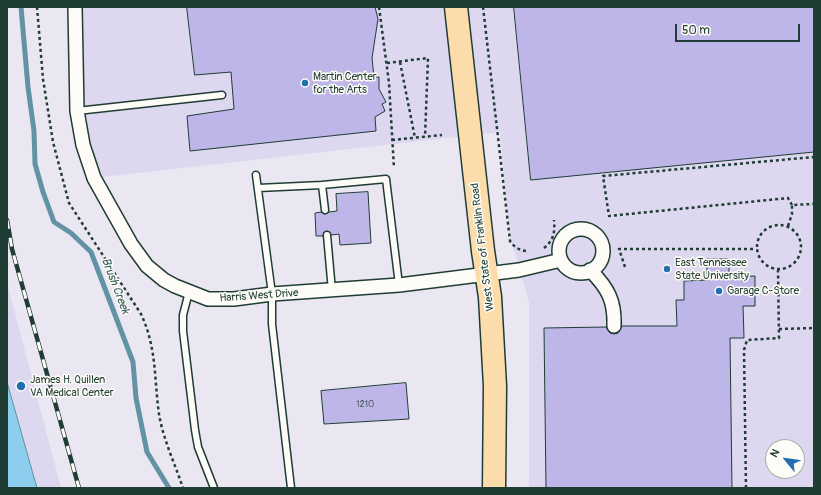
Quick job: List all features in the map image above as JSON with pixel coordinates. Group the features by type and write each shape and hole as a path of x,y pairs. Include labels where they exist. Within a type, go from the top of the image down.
{"highway":[{"name":"West State of Franklin Road","path":"456,7 490,297 495,386 494,488"}],"street":[{"name":"Harris West Drive","path":"75,7 78,111 83,145 94,178 131,244 152,271 164,280 208,299 234,299 272,294 332,291 399,285 519,270 561,260"},
{"path":"573,230 588,230 599,239 602,253 596,266 590,270 577,272 565,266 561,260 560,246 562,239 573,230"},
{"path":"590,270 608,290 614,316 614,326"}],"lane":[{"path":"78,111 222,95"},
{"path":"256,175 272,294 272,324 291,488"},
{"path":"258,188 322,185 386,179 399,285"},
{"path":"322,185 324,210"},
{"path":"327,235 332,291"},
{"path":"189,292 184,315 183,331 195,430 198,447 214,488"}],"path":[{"path":"37,7 43,79 53,142 69,203 141,314 147,328 153,346 159,415 183,488"},
{"path":"379,7 387,63 394,168"},
{"path":"483,7 510,240 514,247 523,251 532,252"},
{"path":"387,63 428,58 425,136"},
{"path":"400,62 415,138"},
{"path":"392,140 442,135"},
{"path":"788,226 792,214 792,205 788,198 608,216 603,176 814,157"},
{"path":"792,205 814,204"},
{"path":"542,250 550,244 554,236 554,220"},
{"path":"776,224 788,226 796,232 800,239 800,254 791,266 778,270 764,265 756,249 758,238 768,227 776,224"},
{"path":"625,268 619,249 756,249"},
{"path":"746,488 744,350 747,340 779,338 778,270"},
{"path":"779,329 814,328"}],"shaded area":[{"name":"East Tennessee State University","path":"75,7 814,7 814,488 529,488 529,302 510,237 500,132 94,178 83,145"},
{"name":"James H. Quillen VA Medical Center","path":"7,283 61,488 7,488"}],"water":[{"path":"7,382 37,488 7,488"}],"building":[{"name":"Martin Center for the Arts","path":"187,7 375,7 378,19 372,58 374,77 379,77 379,89 386,102 382,104 385,111 375,117 376,131 190,151 187,116 234,109 231,72 195,75"},
{"path":"514,7 814,7 814,152 531,180"},
{"path":"368,192 371,243 340,245 339,234 332,235 327,231 324,232 323,236 316,236 315,213 321,212 325,214 337,211 336,194"},
{"path":"707,259 729,259 729,277 755,276 755,306 743,306 744,338 730,338 732,488 546,488 544,328 606,327 610,333 614,334 618,333 622,326 677,326 676,300 684,300 684,281 707,280"},
{"path":"406,383 409,419 324,424 321,391"}],"waterway":[{"name":"Brush Creek","path":"21,7 28,87 34,131 35,164 43,192 54,222 71,233 91,252 133,362 136,398 147,452 169,488"}],"railway":[{"path":"7,220 12,249 79,488"}],"place":[{"name":"Martin Center for the Arts","path":"305,83"},
{"name":"East Tennessee State University","path":"667,269"},
{"name":"Garage C-Store","path":"719,291"},
{"name":"James H. Quillen VA Medical Center","path":"21,386"}]}
